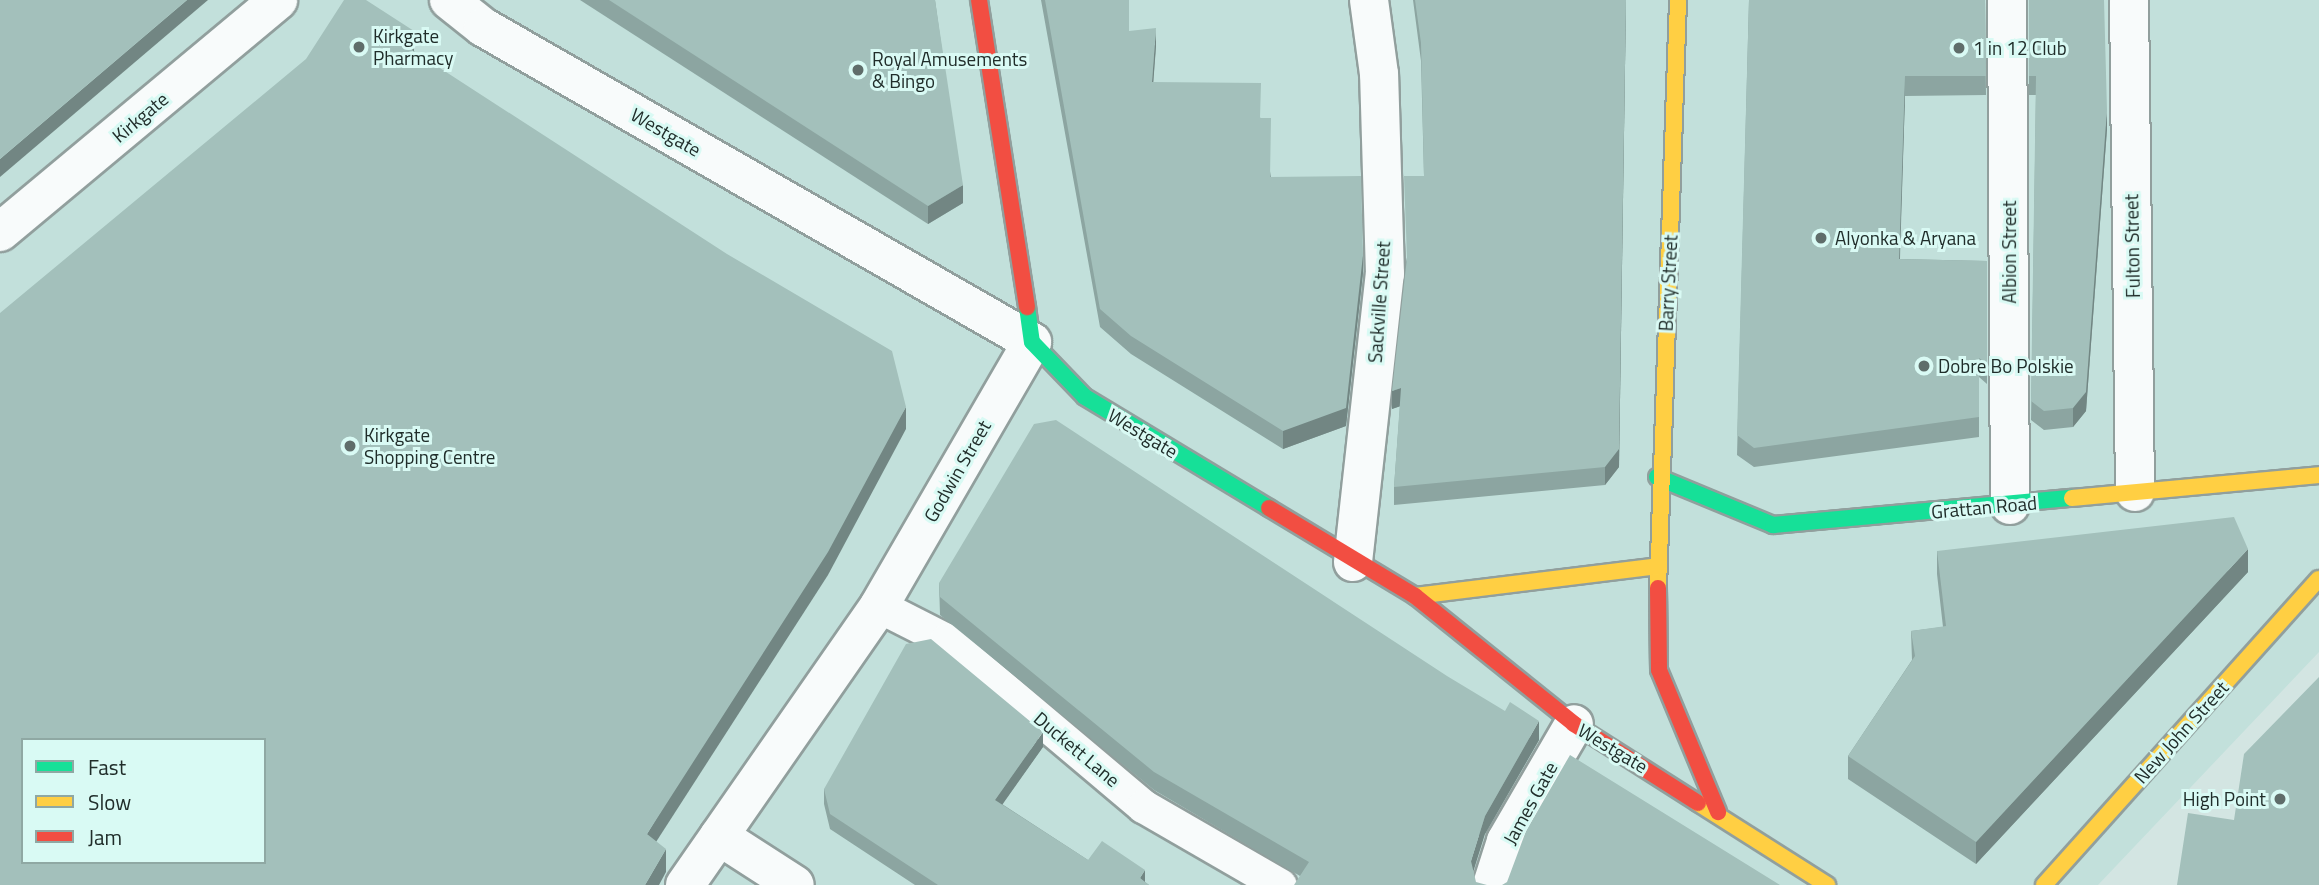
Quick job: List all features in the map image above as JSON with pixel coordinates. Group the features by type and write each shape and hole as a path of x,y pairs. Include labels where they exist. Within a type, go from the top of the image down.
{"main road":[{"path":"979,0 1032,342"},
{"name":"Barry Street","path":"1678,0 1657,477 1659,670 1718,812"},
{"name":"Westgate","path":"1032,342 1085,397 1353,562 1415,596 1574,724 1718,812 1827,885"},
{"name":"Grattan Road","path":"1657,477 1773,525 2319,475"},
{"path":"2283,479 2319,497"},
{"path":"1415,596 1658,566"},
{"name":"New John Street","path":"2044,885 2319,579"}],"street":[{"name":"Kirkgate","path":"0,232 278,0"},
{"name":"Westgate","path":"449,0 483,27 1032,342"},
{"name":"Sackville Street","path":"1353,562 1385,274 1379,74 1368,0"},
{"name":"Albion Street","path":"2007,0 2010,505"},
{"name":"Fulton Street","path":"2129,0 2135,492"},
{"name":"Godwin Street","path":"685,885 879,606 1032,342"},
{"name":"James Gate","path":"1492,885 1506,841 1574,724"},
{"path":"719,836 795,885"}],"lane":[{"name":"Duckett Lane","path":"879,606 946,640 1143,806 1280,885"}],"shaded area":[{"path":"0,0 2319,0 2319,652 2098,885 0,885"}],"building":[{"path":"0,0 187,0 0,159"},
{"name":"Kirkgate Shopping Centre","path":"344,0 366,0 414,31 406,46 727,254 892,351 906,407 828,552 647,834 666,849 645,885 0,885 0,313 306,59"},
{"path":"609,0 935,0 963,185 928,206"},
{"path":"1045,0 1129,0 1129,31 1156,28 1152,82 1261,83 1260,118 1271,118 1270,177 1361,176 1363,255 1346,408 1283,431 1131,336 1100,309"},
{"path":"1415,0 1626,0 1619,449 1605,467 1394,487 1401,388 1392,391 1407,258 1404,176 1424,176 1421,43"},
{"path":"1749,0 1985,0 1986,76 1905,76 1899,259 1987,261 1987,364 1979,358 1979,417 1754,448 1737,435"},
{"path":"2029,0 2104,0 2107,110 2086,392 2073,408 2044,411 2031,401 2036,76 2029,76"},
{"path":"1056,420 1447,676 1505,711 1510,702 1539,721 1485,816 1471,861 1476,882 1487,885 1294,885 1309,862 1154,772 940,597 939,583 1034,424"},
{"path":"2234,517 2248,549 1976,842 1848,756 1915,656 1911,631 1946,626 1937,551"},
{"path":"931,639 1043,732 995,800 1088,860 1102,841 1145,870 1140,878 1149,885 938,885 830,814 824,789 906,644"},
{"name":"High Point","path":"2319,677 2319,885 2177,885 2188,813 2234,820 2244,754"},
{"path":"1570,755 1780,885 1502,885 1507,882 1526,831"}],"traffic: fast":[{"path":"1027,307 1032,342 1085,397 1269,508"},
{"path":"1657,477 1773,525 2072,498"}],"traffic: slow":[{"path":"1658,588 1678,0"},
{"path":"2072,498 2319,475"},
{"path":"1415,596 1658,566"},
{"path":"2044,885 2319,579"},
{"path":"1698,803 1827,885"}],"traffic: jam":[{"path":"979,0 1027,307"},
{"path":"1269,508 1415,596 1574,724 1698,803"},
{"path":"1658,588 1659,670 1718,812"}],"place":[{"name":"Kirkgate Pharmacy","path":"359,47"},
{"name":"1 in 12 Club","path":"1959,48"},
{"name":"Royal Amusements & Bingo","path":"858,70"},
{"name":"Alyonka & Aryana","path":"1821,238"},
{"name":"Dobre Bo Polskie","path":"1924,366"},
{"name":"Kirkgate Shopping Centre","path":"350,446"},
{"name":"High Point","path":"2280,799"}]}
